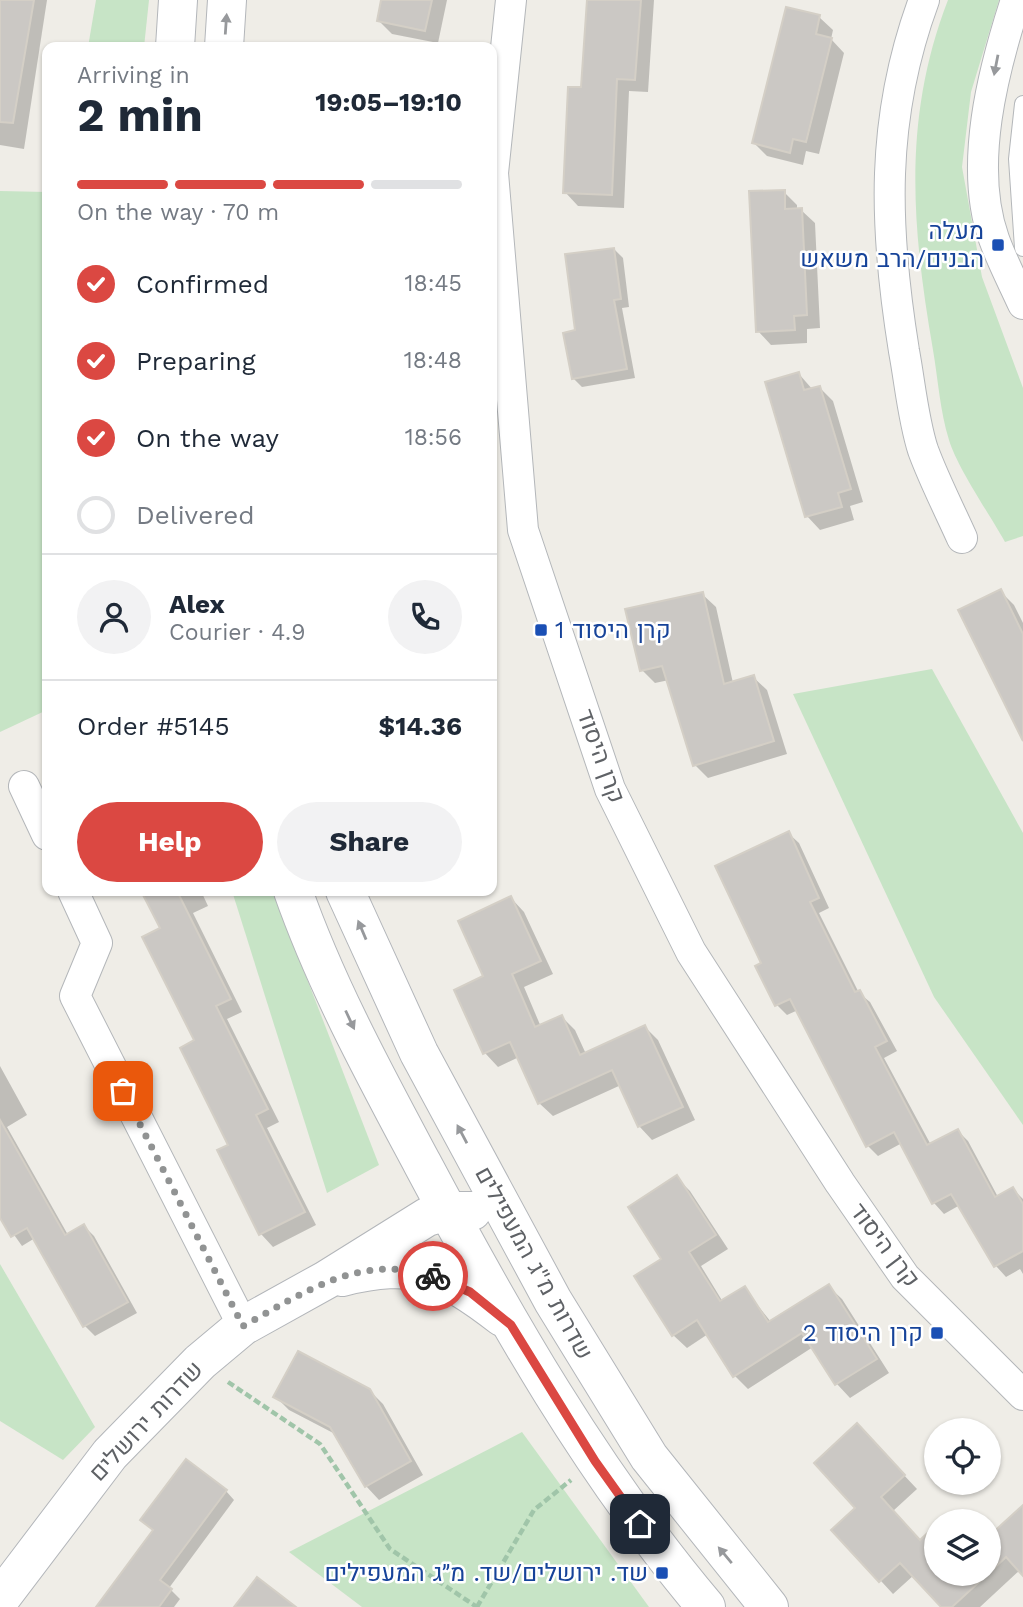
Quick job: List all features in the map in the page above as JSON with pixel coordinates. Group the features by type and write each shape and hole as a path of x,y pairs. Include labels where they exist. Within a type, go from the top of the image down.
{"main road":[{"path":"176,42 178,0"},
{"path":"224,42 227,0"},
{"name":"שדרות מ\"ג המעפילים","path":"295,896 358,1038 447,1211 511,1325 595,1461 670,1564 706,1607"},
{"name":"שדרות מ\"ג המעפילים","path":"347,896 419,1053 508,1219 601,1381 649,1457 769,1607"},
{"path":"393,1236 410,1185 409,1139"},
{"name":"שדרות ירושלים","path":"0,1599 110,1454 200,1362 243,1326 326,1280 426,1217 447,1211 469,1210 508,1219"},
{"name":"שדרות ירושלים","path":"326,1280 374,1269 406,1267 470,1292 511,1325"}],"street":[{"name":"קרן היסוד","path":"497,135 511,0"},
{"path":"924,0 906,48 892,122 888,212 896,300 923,449 962,538"},
{"path":"1016,0 996,59 986,131 984,187 993,237 1023,303"},
{"name":"קרן היסוד","path":"497,221 523,530 610,789 691,952 840,1183 905,1277 1023,1395"},
{"path":"24,786 42,824"},
{"path":"75,896 97,943 75,996 243,1326"}],"lane":[{"path":"1023,104 1017,159 1023,248"}],"path":[{"path":"200,1362 320,1444 390,1549 477,1607 534,1510 595,1461"}],"green space":[{"path":"96,0 149,0 145,42 89,42"},
{"path":"948,0 999,0 971,92 962,167 982,277 1023,388 1023,536 1005,542 966,477 949,440 941,406 920,261 915,174 918,131 923,88 933,44"},
{"path":"0,191 42,192 42,712 0,732"},
{"path":"932,669 1023,833 1023,1125 934,997 793,694"},
{"path":"234,896 275,896 379,1165 327,1193"},
{"path":"0,1264 95,1427 63,1460 0,1421"},
{"path":"522,1432 649,1607 362,1607 289,1552"}],"building":[{"path":"0,0 34,0 13,123 0,122"},
{"path":"381,0 432,0 425,31 377,21"},
{"path":"587,0 641,0 635,80 617,79 612,195 563,193 568,87 581,87"},
{"path":"786,7 820,15 816,34 832,38 806,142 793,139 790,153 752,143"},
{"path":"785,190 785,209 802,208 807,315 794,316 795,330 756,332 749,191"},
{"path":"614,248 621,299 614,300 627,369 572,379 563,333 575,330 565,254"},
{"path":"799,372 804,390 820,386 851,489 838,493 842,507 805,517 765,382"},
{"path":"1001,589 1023,634 1023,741 958,610"},
{"path":"703,592 724,684 754,675 774,741 693,766 662,666 640,671 625,609"},
{"path":"789,831 819,898 810,902 855,992 860,990 887,1041 875,1047 927,1145 958,1129 995,1197 1013,1187 1023,1204 1023,1251 994,1267 951,1194 932,1204 894,1132 866,1147 790,999 775,1006 755,966 761,963 715,866"},
{"path":"144,896 180,896 231,999 216,1006 268,1109 256,1115 305,1212 259,1235 217,1150 228,1145 180,1048 194,1040 142,937 160,928"},
{"path":"511,896 541,961 512,974 535,1027 562,1015 580,1055 645,1025 683,1107 638,1127 612,1070 538,1104 510,1042 483,1054 454,990 483,976 458,921"},
{"path":"0,1120 65,1235 84,1224 128,1302 83,1327 27,1228 11,1237 0,1218"},
{"path":"677,1175 716,1235 689,1252 720,1301 745,1286 768,1322 829,1284 877,1359 835,1385 802,1333 733,1377 697,1320 672,1336 634,1276 661,1259 628,1207"},
{"path":"298,1351 370,1389 411,1461 365,1487 330,1427 273,1397"},
{"path":"857,1423 905,1475 881,1497 920,1540 924,1536 924,1586 975,1586 952,1607 941,1607 900,1563 879,1582 831,1530 855,1508 814,1463"},
{"path":"186,1459 227,1490 160,1580 172,1589 159,1607 96,1607 153,1530 140,1520"},
{"path":"1023,1505 1023,1576 1006,1557 1001,1562 1001,1525"},
{"path":"257,1577 296,1607 234,1607"}],"way so far":[{"path":"123,1091 243,1326 326,1280 374,1269 406,1267 433,1276"}],"place":[{"name":"מעלה הבנים/הרב משאש","path":"998,245"},
{"name":"קרן היסוד 1","path":"541,630"},
{"name":"קרן היסוד 2","path":"937,1333"},
{"name":"שד. ירושלים/שד. מ״ג המעפילים","path":"662,1573"}],"route":[{"path":"433,1276 470,1292 511,1325 610,1485 640,1524"}]}
